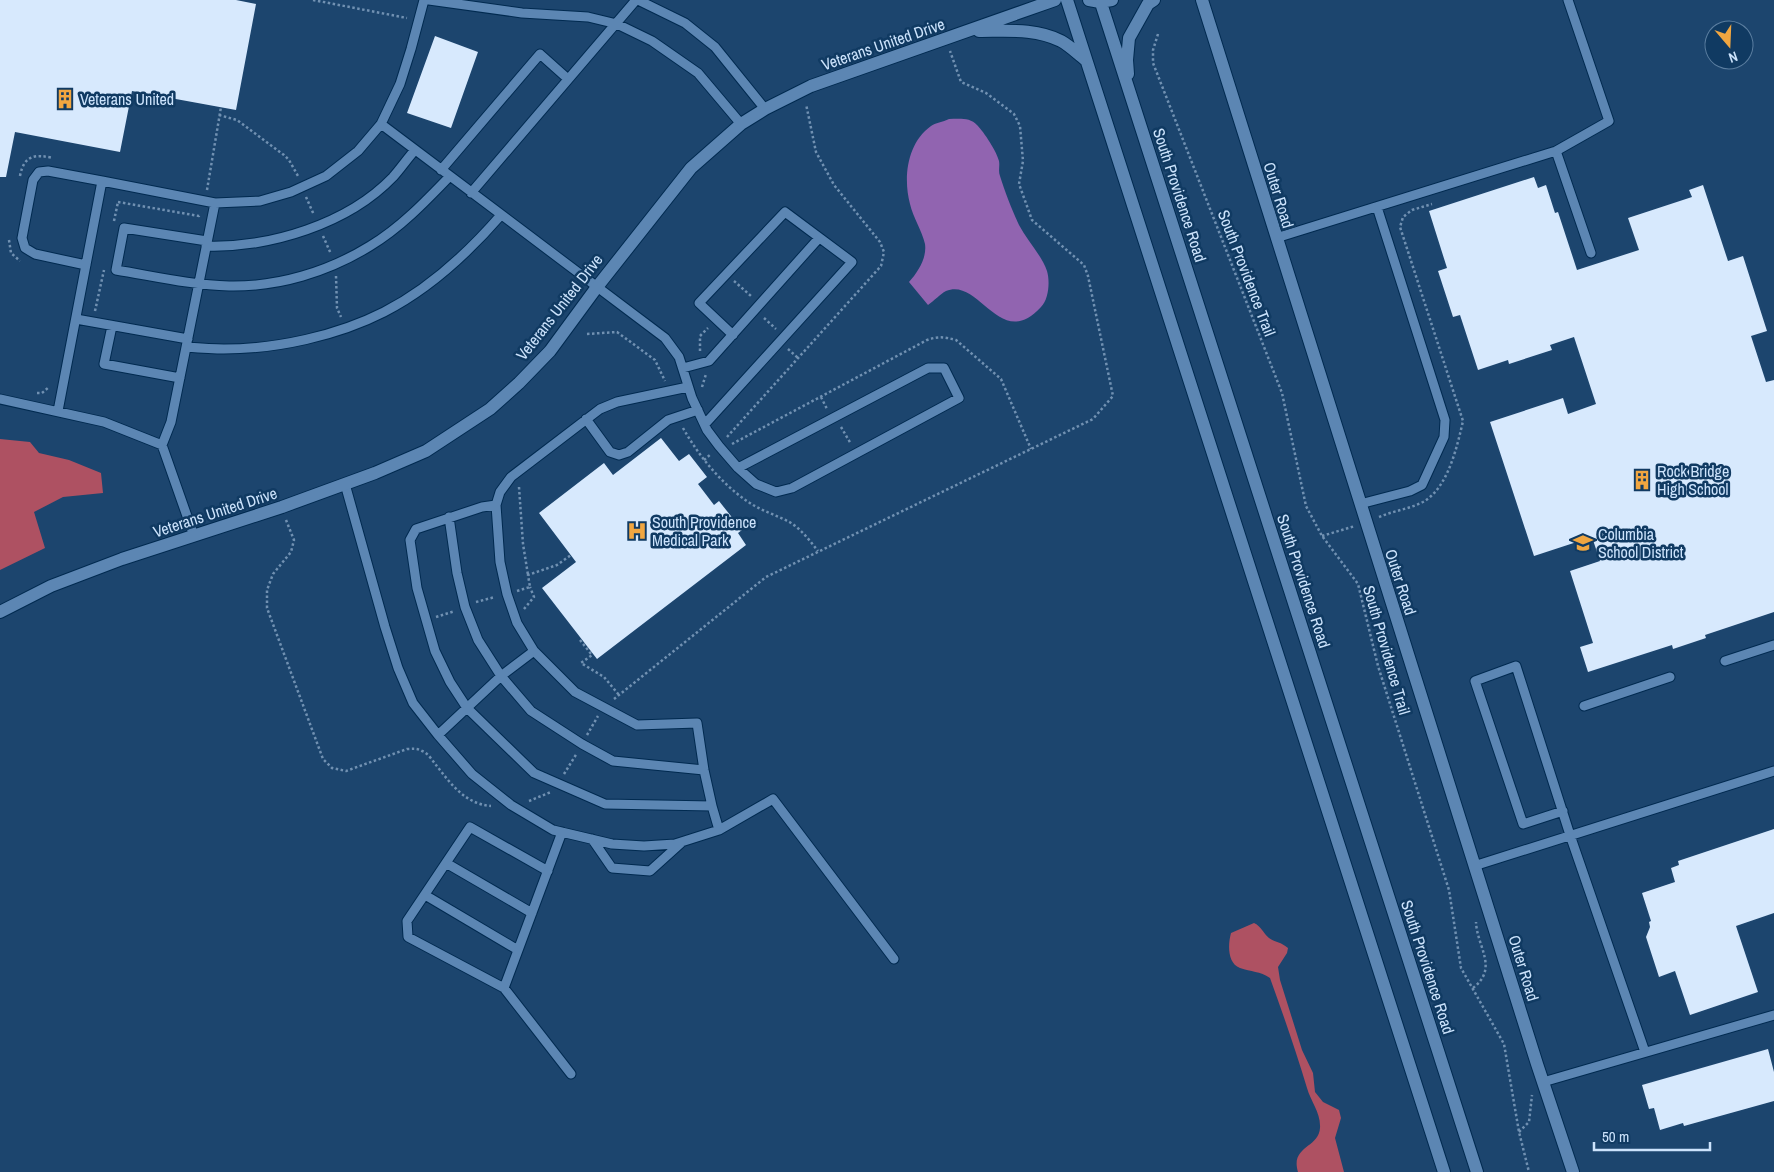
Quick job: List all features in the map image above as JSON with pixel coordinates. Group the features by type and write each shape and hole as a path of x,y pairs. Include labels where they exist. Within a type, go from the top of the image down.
{"main road":[{"name":"Veterans United Drive","path":"0,612 51,586 122,559 282,507 426,451 490,409 550,351 596,287 691,168 741,124 765,109 803,90 1055,0"},
{"path":"1067,0 1444,1172"},
{"name":"South Providence Road","path":"1100,0 1477,1172"},
{"path":"1130,94 1127,60 1129,38 1148,4 1154,0"},
{"name":"Outer Road","path":"1202,0 1474,866 1537,1084 1573,1172"},
{"path":"970,30 1029,32 1049,36 1063,42 1086,60"}],"lane":[{"path":"86,265 35,254 25,248 22,238 32,180 38,172 48,171 215,203 260,200 291,192 326,176 358,151 381,124 400,84 412,49 424,0"},
{"path":"429,0 522,13 588,16 617,24 652,41 698,73 741,124"},
{"path":"471,193 637,0 685,24 715,47 765,109"},
{"path":"1276,238 1556,151 1609,121 1568,0"},
{"path":"441,170 540,54 568,78"},
{"path":"381,124 665,338 679,357 688,387 704,424 719,446 738,468 756,484 776,492 792,488 959,398 944,368 928,368 738,468"},
{"path":"415,150 392,177 367,199 296,235 268,242 229,247 124,228 116,270 199,284 229,286 262,284 301,277 335,264 370,246 402,223 450,176"},
{"path":"1556,151 1591,253"},
{"path":"58,411 102,181"},
{"path":"194,536 162,445 171,422 215,203"},
{"path":"1360,504 1422,486 1444,437 1445,420 1376,207"},
{"path":"704,424 852,262 785,212 699,303 733,334"},
{"path":"76,319 187,343 225,349 271,346 305,339 345,328 384,312 417,291 454,263 480,239 501,215"},
{"path":"682,368 709,361 819,238"},
{"path":"112,326 104,364 180,378"},
{"path":"688,387 617,402 600,409 511,477 500,492 496,506 500,562 507,594 517,623 534,651 575,692 637,725 697,724 704,770 719,830"},
{"path":"0,399 104,422 162,445"},
{"path":"586,420 610,452 619,455 628,452 668,420 698,410"},
{"path":"345,484 385,627 398,668 413,703 472,774 511,805 553,830 612,844 644,846 682,842 719,830 773,799 894,959"},
{"path":"496,506 482,507 416,529 410,540 416,588 435,651 450,682 467,708 534,773 605,804 712,806"},
{"path":"449,517 457,573 465,607 478,640 501,676 531,711 582,744 613,761 704,770"},
{"path":"1725,662 1774,645"},
{"path":"438,735 501,676 534,651"},
{"path":"1562,810 1523,824 1475,681 1516,666 1570,835 1645,1052"},
{"path":"1584,706 1670,677"},
{"path":"1474,866 1774,771"},
{"path":"548,871 470,827 407,921 408,936 504,988 571,1074"},
{"path":"504,988 562,832"},
{"path":"592,839 612,868 650,871 682,842"},
{"path":"446,863 532,913"},
{"path":"425,895 518,950"},
{"path":"1537,1084 1774,1015"}],"path":[{"name":"South Providence Trail","path":"1158,34 1153,50 1153,63 1282,393 1306,506 1322,536 1358,584 1378,666 1449,890 1461,968 1504,1044 1519,1132 1529,1172"},
{"path":"282,507 294,540 291,552 272,574 267,590 267,608 323,759 332,768 346,771 415,748 424,751 458,792 468,799 483,805 511,805 549,794 556,789 605,708 766,577 1093,419 1113,396 1088,276 1084,265 1032,220 1020,184 1023,161 1020,126 1014,114 1001,103 986,92 961,82 946,39"},
{"path":"719,446 881,266 884,252 880,242 834,185 816,152 803,90"},
{"path":"118,202 199,216 204,200 220,107"},
{"path":"219,115 237,120 284,155 295,169 335,264 337,308 345,328"},
{"path":"1322,536 1422,502 1435,493 1443,482 1458,443 1464,421 1400,228 1402,217 1412,210 1439,202"},
{"path":"716,320 700,336 700,348 706,374 701,385 714,414 728,437"},
{"path":"519,485 523,544 528,575"},
{"path":"528,616 524,608 534,597 530,587"},
{"path":"580,640 592,655 582,663 604,677 619,695"},
{"path":"1473,988 1481,982 1487,967 1476,929 1476,920"},
{"path":"1519,1132 1530,1122 1532,1095 1537,1084"}],"shaded area":[{"path":"949,119 964,119 974,122 990,142 998,157 999,174 1016,219 1047,271 1049,285 1044,304 1027,319 1014,322 1002,318 969,294 958,290 946,291 928,305 909,282 921,264 925,254 925,244 911,209 908,194 907,172 909,162 912,151 923,133 933,125"},
{"path":"0,439 30,442 39,453 69,460 101,473 103,493 63,497 34,512 45,548 0,570"},
{"path":"1254,923 1269,938 1288,948 1278,967 1280,980 1302,1050 1313,1073 1315,1092 1323,1102 1339,1110 1341,1118 1335,1138 1344,1172 1298,1172 1298,1157 1315,1140 1320,1123 1270,978 1236,966 1231,958 1229,942 1231,933"}],"building":[{"name":"Veterans United","path":"0,0 236,0 256,4 236,110 132,91 120,152 15,132 6,177 0,177"},
{"path":"435,36 478,52 451,128 407,113"},
{"name":"Rock Bridge High School","path":"1534,177 1538,188 1546,185 1555,213 1558,212 1577,270 1639,250 1628,218 1692,197 1689,190 1703,185 1728,261 1743,256 1767,331 1751,336 1766,382 1774,380 1774,612 1705,635 1706,638 1673,649 1672,645 1588,672 1580,647 1593,643 1570,571 1600,561 1592,537 1534,556 1490,422 1563,398 1568,414 1596,404 1574,337 1550,345 1552,350 1509,364 1508,360 1478,370 1460,315 1453,317 1438,271 1447,268 1429,211"},
{"path":"661,438 679,461 689,454 707,477 698,484 714,505 719,501 742,530 738,533 746,545 597,659 542,588 576,562 539,513 604,463 613,475"},
{"path":"1774,829 1774,913 1736,926 1758,992 1690,1015 1675,971 1659,977 1646,937 1650,927 1649,922 1651,921 1642,893 1675,882 1671,868 1679,865 1678,861"},
{"path":"1768,1049 1774,1072 1774,1101 1684,1126 1683,1123 1660,1130 1654,1108 1649,1109 1642,1085"}],"place":[{"name":"Veterans United","path":"65,99"},
{"name":"Rock Bridge High School","path":"1642,480"},
{"name":"South Providence Medical Park","path":"637,531"},
{"name":"Columbia School District","path":"1583,543"}]}
